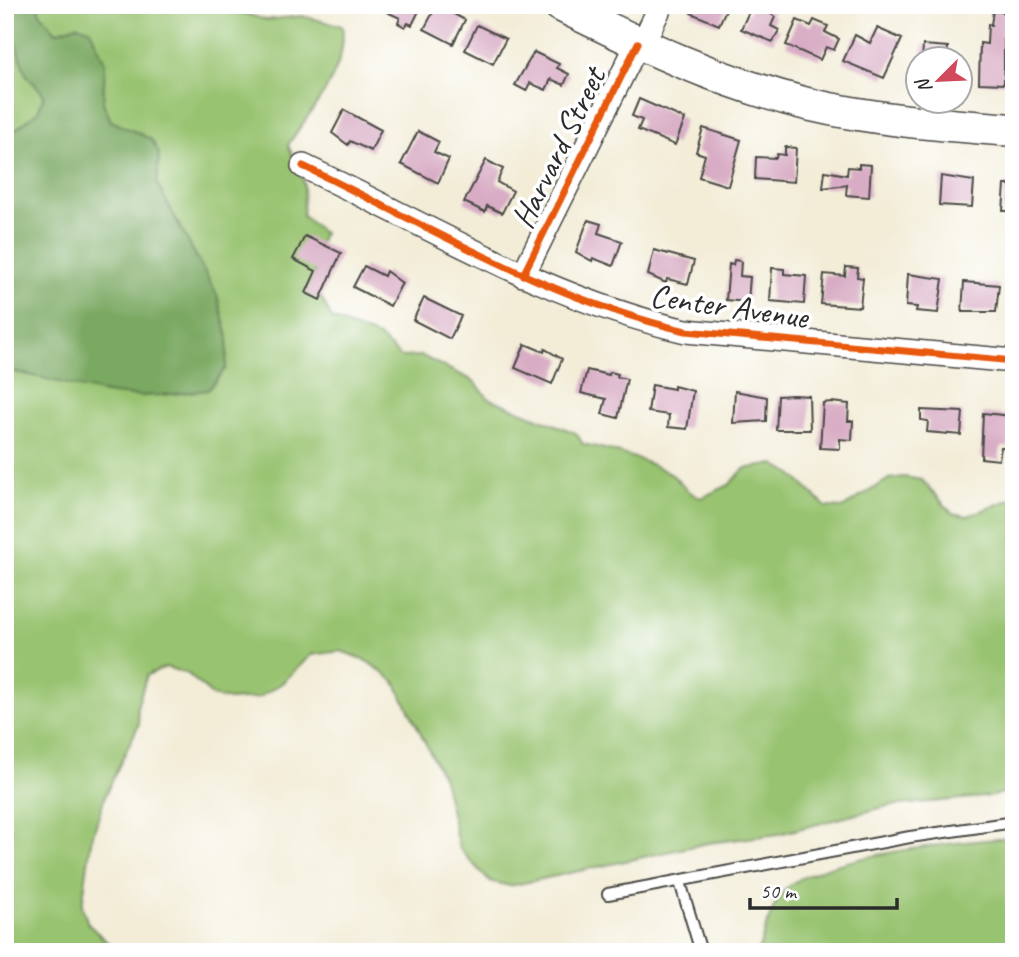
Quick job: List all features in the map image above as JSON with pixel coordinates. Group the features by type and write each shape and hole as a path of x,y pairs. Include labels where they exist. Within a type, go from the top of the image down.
{"main road":[{"path":"560,5 640,44 740,85 809,104 864,114 1014,130"}],"street":[{"name":"Harvard Street","path":"523,275 661,5"},
{"name":"Center Avenue","path":"303,166 523,275 596,306 686,331 1014,361"}],"lane":[{"path":"608,894 911,837 1014,822"},
{"path":"680,882 701,952"}],"green space":[{"path":"5,5 39,5 39,12 56,32 77,25 90,29 105,63 103,103 111,121 151,139 159,153 157,184 217,295 228,338 226,368 208,390 157,395 119,395 5,371 5,138 38,112 44,95 26,74 14,43 5,37"},
{"path":"39,5 217,5 266,20 302,16 342,26 343,43 334,74 288,145 304,184 303,216 323,233 316,258 315,277 332,319 379,337 401,357 422,356 474,381 488,398 576,433 583,444 626,455 667,472 701,498 729,485 744,469 774,464 792,474 826,507 842,508 889,479 903,477 922,480 952,513 968,516 1014,498 1014,789 993,796 888,806 779,834 708,843 510,886 489,881 459,848 443,778 395,682 367,661 341,651 311,655 282,683 258,698 230,700 213,696 188,674 166,667 147,675 137,707 139,724 106,793 91,841 82,906 88,924 118,952 5,952 5,371 36,374 106,393 228,337 217,295 157,184 159,153 151,139 111,121 103,103 105,63 77,25 56,32 39,12"},
{"path":"5,37 14,43 26,74 44,95 38,112 5,138"},
{"path":"1014,838 1014,952 758,952 776,903 786,889 803,877 828,867 894,852"}],"building":[{"path":"388,5 422,5 412,25 408,23 405,27 398,23 400,18 385,11"},
{"path":"437,5 465,20 453,44 424,29"},
{"path":"695,5 728,5 719,25 691,13"},
{"path":"752,5 773,8 771,14 775,17 771,26 779,30 773,42 741,29"},
{"path":"993,11 1014,14 1014,30 1004,30 1004,84 979,83 980,43 987,44 988,24 991,25"},
{"path":"797,20 811,26 814,20 828,26 825,32 839,39 834,50 826,47 820,60 786,45"},
{"path":"477,25 506,39 493,64 465,50"},
{"path":"877,28 902,39 884,78 843,61 855,35 870,43"},
{"path":"534,52 559,64 557,68 569,74 564,85 551,79 546,90 530,83 526,91 515,85"},
{"path":"639,99 685,119 675,145 638,130 642,120 632,116"},
{"path":"344,110 381,130 371,151 350,141 348,145 332,133"},
{"path":"703,128 741,140 728,186 699,177 705,155 696,152"},
{"path":"418,131 439,142 434,152 449,159 438,183 401,164"},
{"path":"785,147 796,148 794,182 755,179 756,157 776,158 777,154 785,155"},
{"path":"486,160 503,169 497,182 513,191 502,213 487,206 485,212 464,202"},
{"path":"859,164 871,165 869,197 846,195 847,185 823,188 825,171 847,175 848,167 859,168"},
{"path":"941,176 974,181 972,207 939,205"},
{"path":"1005,185 1014,185 1014,211 1003,211"},
{"path":"588,220 601,224 598,233 622,241 613,266 593,258 592,261 576,252"},
{"path":"305,236 341,253 320,300 306,293 316,271 293,259"},
{"path":"654,250 694,261 688,284 667,279 666,283 648,275"},
{"path":"734,260 741,261 740,276 750,277 748,302 726,300 729,264 733,265"},
{"path":"364,266 384,276 386,271 402,283 390,306 353,287"},
{"path":"846,267 858,268 857,277 863,278 860,307 821,304 824,274 845,276"},
{"path":"772,268 784,269 784,274 806,276 804,304 770,301"},
{"path":"908,274 943,279 938,313 916,311 917,307 906,306"},
{"path":"964,282 999,285 996,312 962,312"},
{"path":"424,298 461,316 450,339 413,320"},
{"path":"525,344 544,352 545,349 562,359 552,384 515,368"},
{"path":"587,370 609,375 610,372 627,379 618,418 602,414 606,399 581,393"},
{"path":"652,385 674,389 674,386 693,391 687,429 668,427 669,415 648,412"},
{"path":"735,391 767,397 766,421 733,423"},
{"path":"778,396 809,396 810,430 776,430"},
{"path":"823,403 849,404 848,421 853,421 852,440 840,439 840,449 820,448"},
{"path":"921,410 963,412 961,435 927,432 928,421 921,420"},
{"path":"983,413 1012,416 1009,447 1001,447 999,460 981,458"}],"cycle path":[{"path":"523,275 638,43"},
{"path":"303,166 538,281 586,301 686,331 1014,361"}]}
